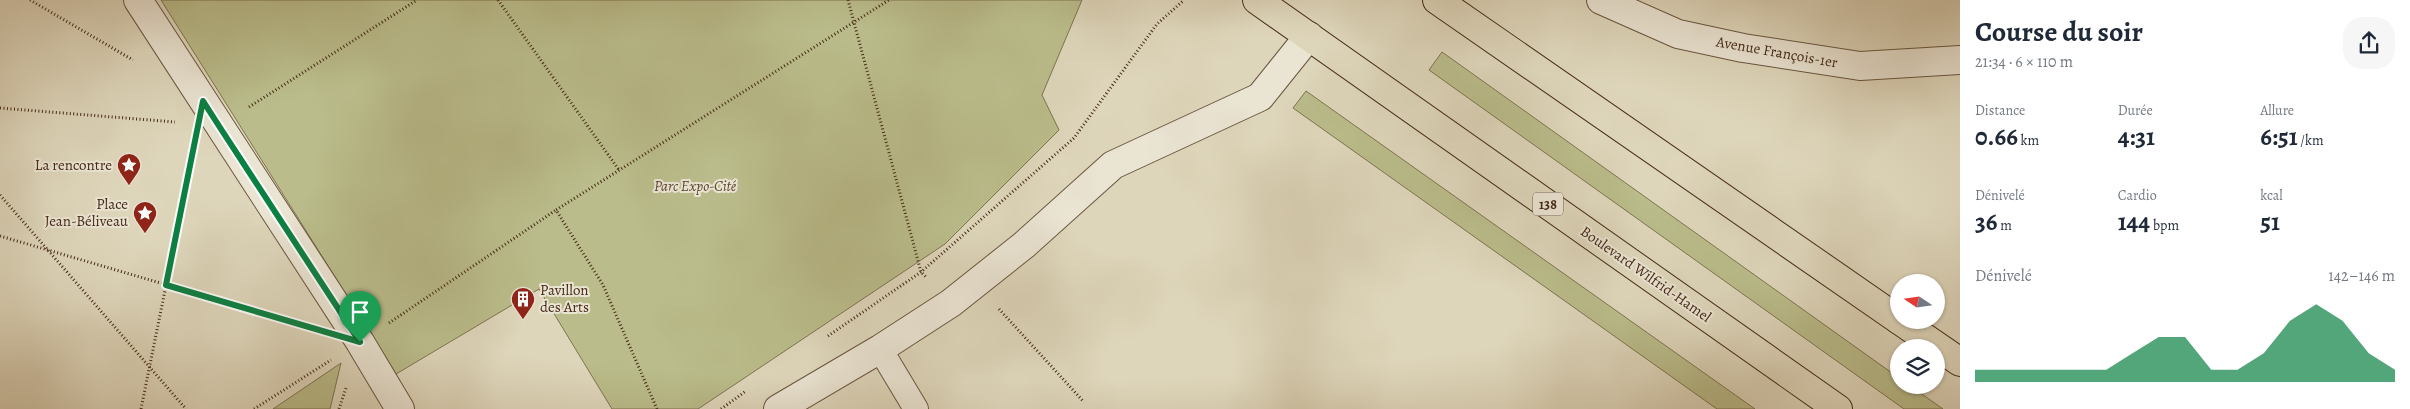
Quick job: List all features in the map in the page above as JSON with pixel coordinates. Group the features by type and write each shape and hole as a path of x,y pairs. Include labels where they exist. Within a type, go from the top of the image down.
{"main road":[{"name":"Boulevard Wilfrid-Hamel","path":"1257,0 1838,409"},
{"path":"1437,0 1890,314"},
{"path":"1912,329 1960,362"}],"street":[{"path":"138,0 360,342 400,409"},
{"name":"Avenue François-1er","path":"1601,0 1678,34 1743,48 1860,66 1960,60"},
{"path":"778,409 880,350 951,304 1024,245 1112,165 1260,97 1309,36"}],"lane":[{"path":"880,350 916,409"}],"path":[{"path":"30,0 134,60"},
{"path":"498,0 618,170"},
{"path":"848,0 921,272 951,304"},
{"path":"254,409 360,342 618,170 889,0"},
{"path":"825,338 921,272 1074,138 1157,24 1184,2"},
{"path":"141,409 203,101"},
{"path":"0,195 186,409"},
{"path":"556,210 602,284 657,409"},
{"path":"0,236 360,342"},
{"path":"975,284 1083,401"},
{"path":"720,409 753,387"}],"green space":[{"name":"Parc Expo-Cité","path":"161,0 1082,0 1042,95 1059,130 945,244 698,409 612,409 539,289 396,374"},
{"path":"1442,52 1890,372 1890,394 1922,394 1943,409 1904,409 1429,70"},
{"path":"1306,91 1755,409 1717,409 1293,108"},
{"path":"341,363 330,409 273,409"}],"place":[{"name":"La rencontre","path":"129,186"},
{"name":"Place Jean-Béliveau","path":"145,234"},
{"name":"Pavillon des Arts","path":"523,320"}],"route":[{"path":"203,101 219,126 360,342 166,285 203,101"}]}
